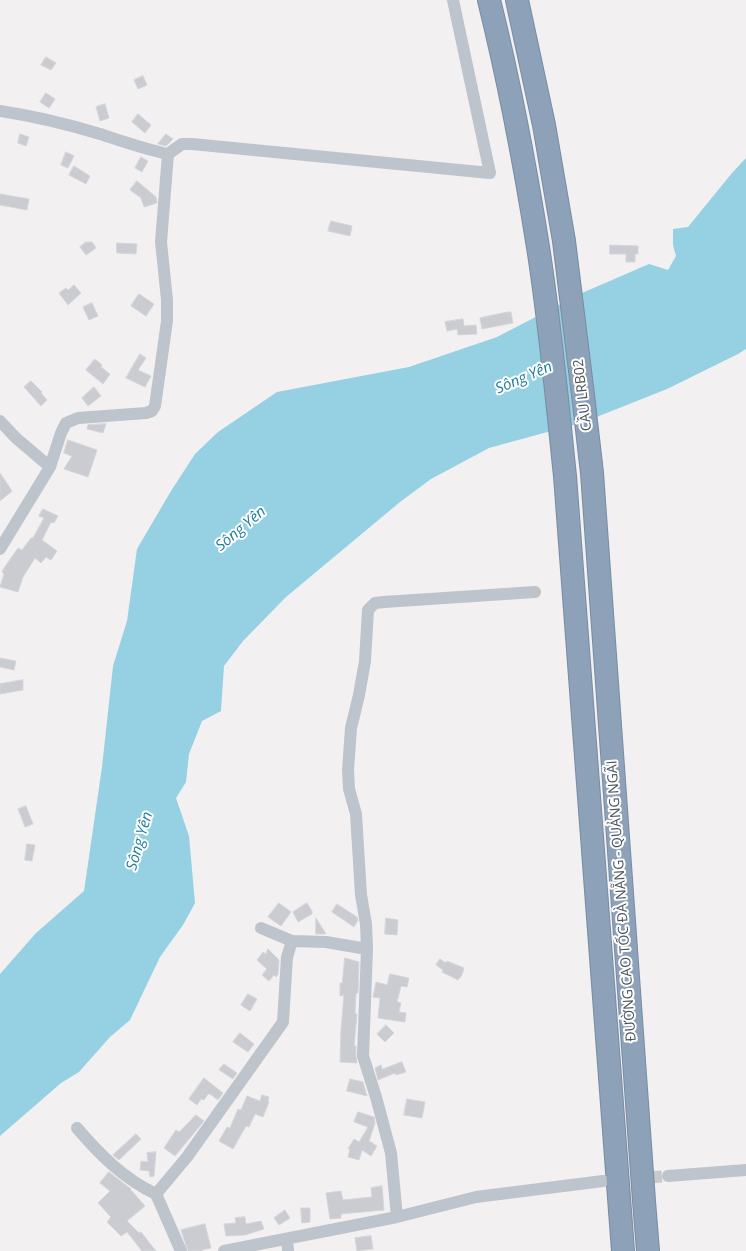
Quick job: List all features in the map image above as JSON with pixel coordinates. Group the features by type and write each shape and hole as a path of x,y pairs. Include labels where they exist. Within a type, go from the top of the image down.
{"highway":[{"name":"CẦU LRB02","path":"489,0 517,130 538,248 565,476 570,558"},
{"name":"CẦU LRB02","path":"517,0 544,125 564,241 590,458 597,551"},
{"name":"ĐƯỜNG CAO TỐC ĐÀ NẴNG - QUẢNG NGÃI","path":"597,551 648,1251"},
{"name":"ĐƯỜNG CAO TỐC ĐÀ NẴNG - QUẢNG NGÃI","path":"570,558 623,1251"}],"street":[{"path":"0,111 80,129 146,149 168,154 182,144 192,144 490,173 453,0"},
{"path":"0,549 50,466 61,433 66,424 78,418 146,413 152,411 155,406 167,320 167,300 161,242 168,154"},
{"path":"0,421 16,438 50,466"},
{"path":"402,1216 391,1153 363,1056 367,949 366,924 361,895 356,814 349,789 348,770 351,728 365,661 368,610 375,603 384,602 535,592"},
{"path":"261,928 292,942 326,942 367,949"},
{"path":"156,1194 187,1157 283,1022 287,957 292,942"},
{"path":"77,1128 94,1148 114,1167 144,1188 156,1194 181,1251"},
{"path":"668,1176 746,1170"},
{"path":"224,1251 402,1216 476,1197 603,1181"},
{"path":"287,1239 288,1251"}],"water":[{"name":"Sông Yên","path":"746,158 746,349 667,389 584,422 489,448 431,479 400,502 286,597 243,641 224,666 221,711 202,721 189,754 186,782 176,798 189,836 195,903 183,925 160,957 130,1020 110,1037 79,1072 61,1083 0,1136 0,974 36,933 84,891 102,767 113,666 127,621 137,549 171,491 195,454 218,432 277,392 409,367 497,337 582,293 649,264 668,270 676,256 673,245 673,229 688,227"}],"building":[{"path":"46,57 56,63 51,70 41,65"},
{"path":"143,76 147,85 138,89 134,80"},
{"path":"46,93 55,99 49,108 40,102"},
{"path":"105,104 109,118 100,121 96,107"},
{"path":"138,114 151,125 145,133 132,122"},
{"path":"20,134 29,137 26,146 18,143"},
{"path":"166,134 173,139 166,146 158,144"},
{"path":"66,152 74,156 68,168 61,165"},
{"path":"141,157 148,161 142,172 135,168"},
{"path":"74,166 90,176 86,184 69,175"},
{"path":"137,181 156,197 157,203 144,207 141,198 130,190"},
{"path":"0,194 29,199 27,210 0,205"},
{"path":"331,221 352,226 350,236 328,231"},
{"path":"86,242 92,242 96,248 86,255 80,247"},
{"path":"117,243 137,244 136,254 117,253"},
{"path":"610,245 638,246 638,254 635,254 635,262 626,262 626,254 610,254"},
{"path":"74,285 81,293 68,305 59,293 66,288 68,290"},
{"path":"139,294 154,304 146,316 131,306"},
{"path":"92,303 98,316 89,320 83,307"},
{"path":"511,312 513,323 482,329 480,318"},
{"path":"463,319 464,326 476,325 477,334 458,335 457,329 447,331 445,322"},
{"path":"140,354 146,358 138,370 151,376 145,387 126,378"},
{"path":"95,359 102,365 101,367 110,374 103,384 86,370"},
{"path":"31,381 42,392 41,393 47,400 41,406 24,387"},
{"path":"94,387 101,396 88,406 82,398"},
{"path":"106,424 103,433 87,429 88,425"},
{"path":"68,440 97,450 88,477 64,469 72,456 64,453"},
{"path":"0,473 12,491 0,501"},
{"path":"43,509 58,516 54,523 51,522 42,540 57,551 51,560 46,557 41,563 35,558 23,577 18,592 0,587 4,574 2,572 4,568 18,548 22,550 31,538 33,538 44,518 39,516"},
{"path":"0,658 16,661 14,670 0,667"},
{"path":"23,680 23,690 0,694 0,684"},
{"path":"26,806 33,824 25,827 18,809"},
{"path":"27,844 35,845 32,861 25,860"},
{"path":"279,903 291,912 281,926 268,917"},
{"path":"307,903 312,911 312,914 298,922 293,912"},
{"path":"337,904 357,917 358,920 354,927 332,912"},
{"path":"316,918 326,934 316,934"},
{"path":"386,918 398,920 397,935 385,934"},
{"path":"268,949 279,960 278,974 276,977 274,975 269,981 262,975 267,969 257,960 263,952 266,954"},
{"path":"345,958 359,962 354,1046 356,1046 357,1063 340,1062 344,995 340,996 340,983 342,983"},
{"path":"440,959 446,963 447,961 464,968 462,975 458,980 442,972 443,970 436,965"},
{"path":"390,974 409,978 407,987 401,986 397,1002 401,1003 399,1012 406,1013 405,1022 378,1018 380,998 373,997 376,982 387,985"},
{"path":"248,994 257,999 250,1011 241,1005"},
{"path":"386,1025 394,1033 385,1042 377,1034"},
{"path":"240,1033 254,1044 248,1052 233,1042"},
{"path":"402,1062 406,1072 396,1075 395,1073 378,1080 375,1068 381,1065 382,1069"},
{"path":"224,1064 237,1073 233,1079 219,1070"},
{"path":"204,1078 223,1093 218,1100 208,1094 204,1100 201,1099 197,1105 189,1099"},
{"path":"350,1079 363,1082 367,1096 347,1091"},
{"path":"262,1095 269,1097 269,1102 263,1117 255,1114 249,1127 246,1126 233,1149 219,1141 227,1127 230,1128 238,1109 241,1110 247,1096 260,1101"},
{"path":"407,1099 425,1102 422,1118 404,1115"},
{"path":"358,1112 374,1117 375,1123 369,1141 377,1146 371,1156 362,1150 359,1160 348,1157 350,1149 348,1149 354,1139 359,1142 368,1127 354,1122"},
{"path":"196,1115 204,1121 175,1156 164,1148 176,1130 179,1132"},
{"path":"136,1134 141,1139 119,1160 113,1155"},
{"path":"156,1152 154,1176 150,1177 149,1171 140,1170 141,1161 148,1162 147,1153"},
{"path":"109,1172 131,1189 145,1206 127,1221 139,1233 141,1232 156,1251 142,1251 127,1232 121,1236 107,1222 111,1217 98,1203 110,1191 100,1183"},
{"path":"382,1186 384,1210 341,1214 341,1218 330,1219 326,1193 341,1191 343,1200 372,1197 371,1188"},
{"path":"301,1208 310,1208 310,1222 302,1223"},
{"path":"285,1210 290,1218 279,1225 274,1218"},
{"path":"245,1217 246,1224 261,1221 264,1229 245,1235 226,1236 224,1224 236,1223 235,1218"},
{"path":"205,1224 211,1248 202,1250 203,1251 188,1251 181,1230"},
{"path":"371,1236 373,1249 357,1251 355,1238"}],"tunnel":[{"path":"614,1180 668,1176"}]}
